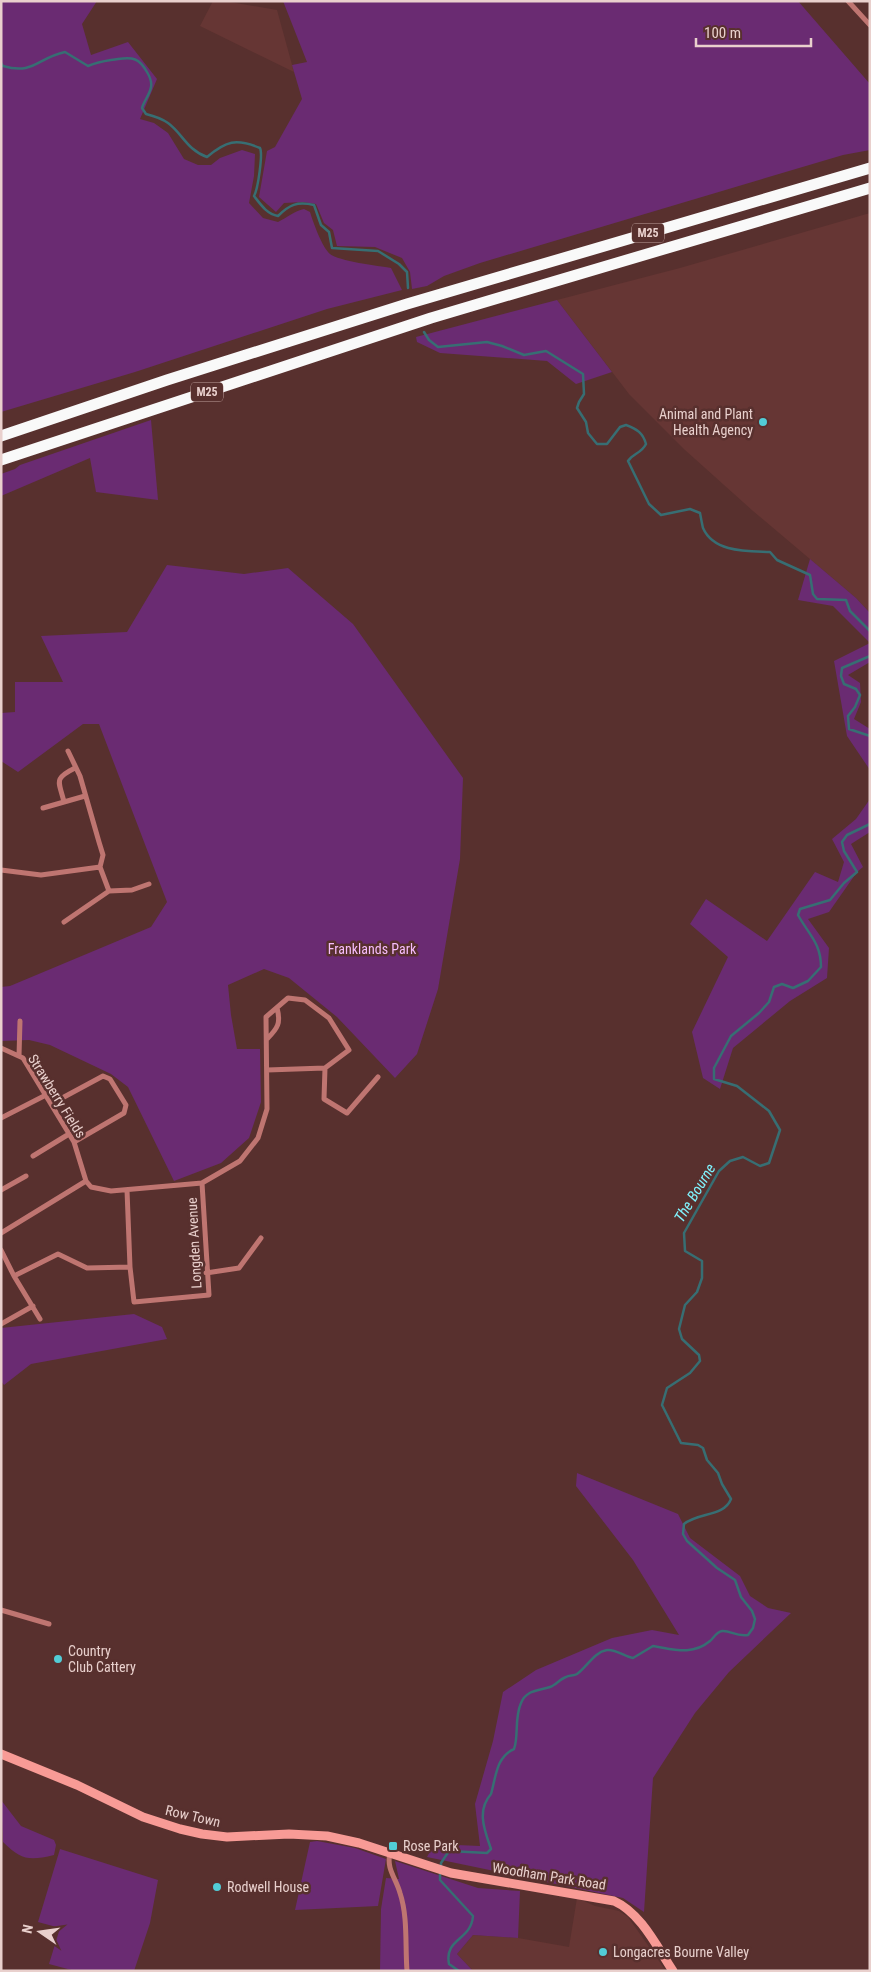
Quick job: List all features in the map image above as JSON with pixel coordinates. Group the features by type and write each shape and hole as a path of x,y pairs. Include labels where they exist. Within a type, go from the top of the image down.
{"highway":[{"name":"M25","path":"1,436 167,380 407,304 870,168"},
{"name":"M25","path":"1,460 430,318 870,188"}],"street":[{"path":"848,1 870,25"},
{"path":"864,19 870,14"},
{"path":"68,751 80,776 103,855 100,867 109,891"},
{"path":"64,802 59,780 60,776 75,768"},
{"path":"44,808 85,796"},
{"path":"1,870 41,875 100,867"},
{"path":"64,922 109,891 132,890 149,884"},
{"path":"1,1233 86,1181 91,1187 110,1191 202,1183 240,1161 258,1138 267,1109 266,1017 288,998 306,1000 330,1018 349,1050 325,1068 267,1070"},
{"path":"267,1039 277,1029 279,1016 277,1008"},
{"path":"19,1056 20,1021"},
{"name":"Strawberry Fields","path":"1,1048 22,1058 74,1142 86,1181"},
{"path":"325,1068 324,1099 347,1113 378,1077"},
{"path":"51,1104 100,1076 106,1076 110,1079 126,1105 124,1113 74,1142"},
{"path":"1,1118 44,1096"},
{"path":"33,1156 69,1134"},
{"path":"1,1190 26,1176"},
{"name":"Longden Avenue","path":"127,1190 130,1267 134,1302 208,1295 202,1183"},
{"path":"206,1273 239,1268 261,1238"},
{"path":"1,1250 40,1319"},
{"path":"14,1276 58,1254 87,1268 130,1267"},
{"path":"1,1324 33,1306"},
{"path":"1,1610 49,1624"},
{"name":"Row Town","path":"1,1754 77,1785 144,1817 174,1827 202,1834 227,1837 289,1834 327,1836 359,1843 390,1853"},
{"path":"390,1853 389,1870 400,1893 404,1911 407,1971"},
{"name":"Woodham Park Road","path":"390,1853 451,1873 614,1901 623,1905 639,1921 673,1971"}],"shaded area":[{"path":"213,1 224,1 277,10 294,72 200,26"},
{"name":"Animal and Plant Health Agency","path":"870,213 870,613 856,598 753,511 685,450 629,394 557,300 680,268"},
{"path":"577,1898 595,1906 619,1911 628,1917 666,1971 473,1971 457,1954 473,1935 518,1938 569,1947"}],"green space":[{"path":"1,1 97,1 82,24 91,55 128,42 157,79 140,119 154,123 168,133 184,159 198,165 211,165 220,158 242,150 255,154 254,176 249,203 263,218 278,222 300,210 304,209 310,212 321,240 330,254 334,257 350,261 391,268 402,290 327,309 135,372 1,412"},
{"path":"283,1 798,1 870,84 870,150 843,155 480,263 444,276 427,286 412,289 410,272 402,258 375,247 337,246 333,230 324,223 316,204 303,202 284,203 276,212 259,197 267,151 275,147 302,99 292,65 307,62"},
{"path":"557,300 612,372 576,384 547,361 440,353 417,342 416,337"},
{"path":"151,420 158,500 96,492 90,458 1,496 1,474 20,465"},
{"path":"810,559 856,598 870,613 870,643 833,606 798,600"},
{"name":"Franklands Park","path":"167,565 244,574 288,568 353,624 463,778 460,859 438,989 417,1054 395,1078 337,1017 289,978 264,969 228,985 237,1049 260,1049 261,1102 249,1138 221,1163 174,1181 128,1087 111,1074 50,1045 29,1040 1,1041 1,987 10,986 151,927 167,902 99,724 83,724 18,772 1,761 1,713 15,712 15,682 63,682 41,636 127,632"},
{"path":"870,643 870,662 848,675 860,683 861,702 854,719 870,729 870,770 847,736 834,661"},
{"path":"870,799 870,832 851,844 863,867 857,872 829,912 808,919 829,948 827,978 790,1001 733,1048 720,1089 703,1078 692,1032 728,957 690,924 706,899 767,941 815,872 838,882 844,862 832,839 856,819"},
{"path":"134,1314 162,1327 167,1339 31,1364 4,1385 1,1381 1,1328"},
{"path":"577,1473 678,1514 690,1538 740,1576 750,1596 768,1608 791,1613 729,1672 695,1713 653,1778 644,1912 623,1898 427,1857 434,1844 480,1846 475,1804 493,1741 503,1692 536,1670 612,1638 652,1630 679,1635 633,1560 576,1486"},
{"path":"1,1800 21,1826 54,1840 56,1845 54,1855 26,1858 20,1856 3,1842"},
{"path":"317,1841 355,1848 386,1859 378,1906 295,1910 310,1842"},
{"path":"60,1849 158,1880 150,1923 134,1971 75,1971 49,1964 60,1928 38,1922"},
{"path":"395,1861 478,1888 520,1891 518,1938 473,1935 457,1954 473,1971 380,1971 381,1909 386,1878 399,1879"}],"waterway":[{"name":"The Bourne","path":"1,63 3,66 13,68 29,67 65,52 88,66 103,61 123,58 138,61 144,67 151,81 150,90 142,108 146,114 168,123 194,150 207,157 226,144 238,142 260,148 260,172 254,196 264,209 278,216 294,205 303,203 314,205 321,225 329,232 332,248 378,251 399,264 407,272 408,288"},
{"name":"The Bourne","path":"424,332 429,340 438,347 487,342 524,355 546,351 583,374 584,394 577,408 586,422 588,433 597,444 607,444 620,427 626,425 641,434 646,444 642,450 628,461 649,504 661,515 690,509 700,513 703,528 715,542 742,551 770,552 777,560 810,575 813,594 817,599 846,600 850,611 870,631"},
{"name":"The Bourne","path":"870,656 842,668 841,676 844,684 856,689 860,695 855,707 848,716 849,729 870,736"},
{"name":"The Bourne","path":"441,1866 449,1851 487,1853 491,1849 483,1821 484,1807 491,1794 500,1762 514,1749 519,1709 523,1699 529,1693 552,1686 567,1676 577,1674 602,1651 614,1651 633,1658 653,1646 675,1650 696,1649 703,1646 720,1632 725,1631 748,1635 753,1628 755,1619 752,1611 741,1597 735,1580 717,1568 687,1541 683,1534 684,1524 690,1520 723,1509 731,1499 718,1473 707,1460 703,1448 698,1445 681,1443 662,1405 667,1388 690,1373 700,1361 699,1355 682,1339 679,1329 685,1305 697,1292 702,1278 702,1261 685,1251 684,1233 719,1171 730,1161 743,1157 760,1166 769,1163 780,1130 769,1111 737,1086 714,1079 714,1068 731,1036 759,1013 769,1002 774,987 782,984 793,988 808,981 821,967 817,945 798,915 800,909 830,900 844,883 857,872 844,851 842,842 847,835 870,824"},
{"name":"The Bourne","path":"440,1872 440,1880 473,1916 468,1930 450,1949 449,1964 459,1971"}],"place":[{"name":"Animal and Plant Health Agency","path":"763,422"},
{"name":"Country Club Cattery","path":"58,1659"},
{"name":"Rose Park","path":"393,1846"},
{"name":"Rodwell House","path":"217,1887"},
{"name":"Longacres Bourne Valley","path":"603,1952"}]}
